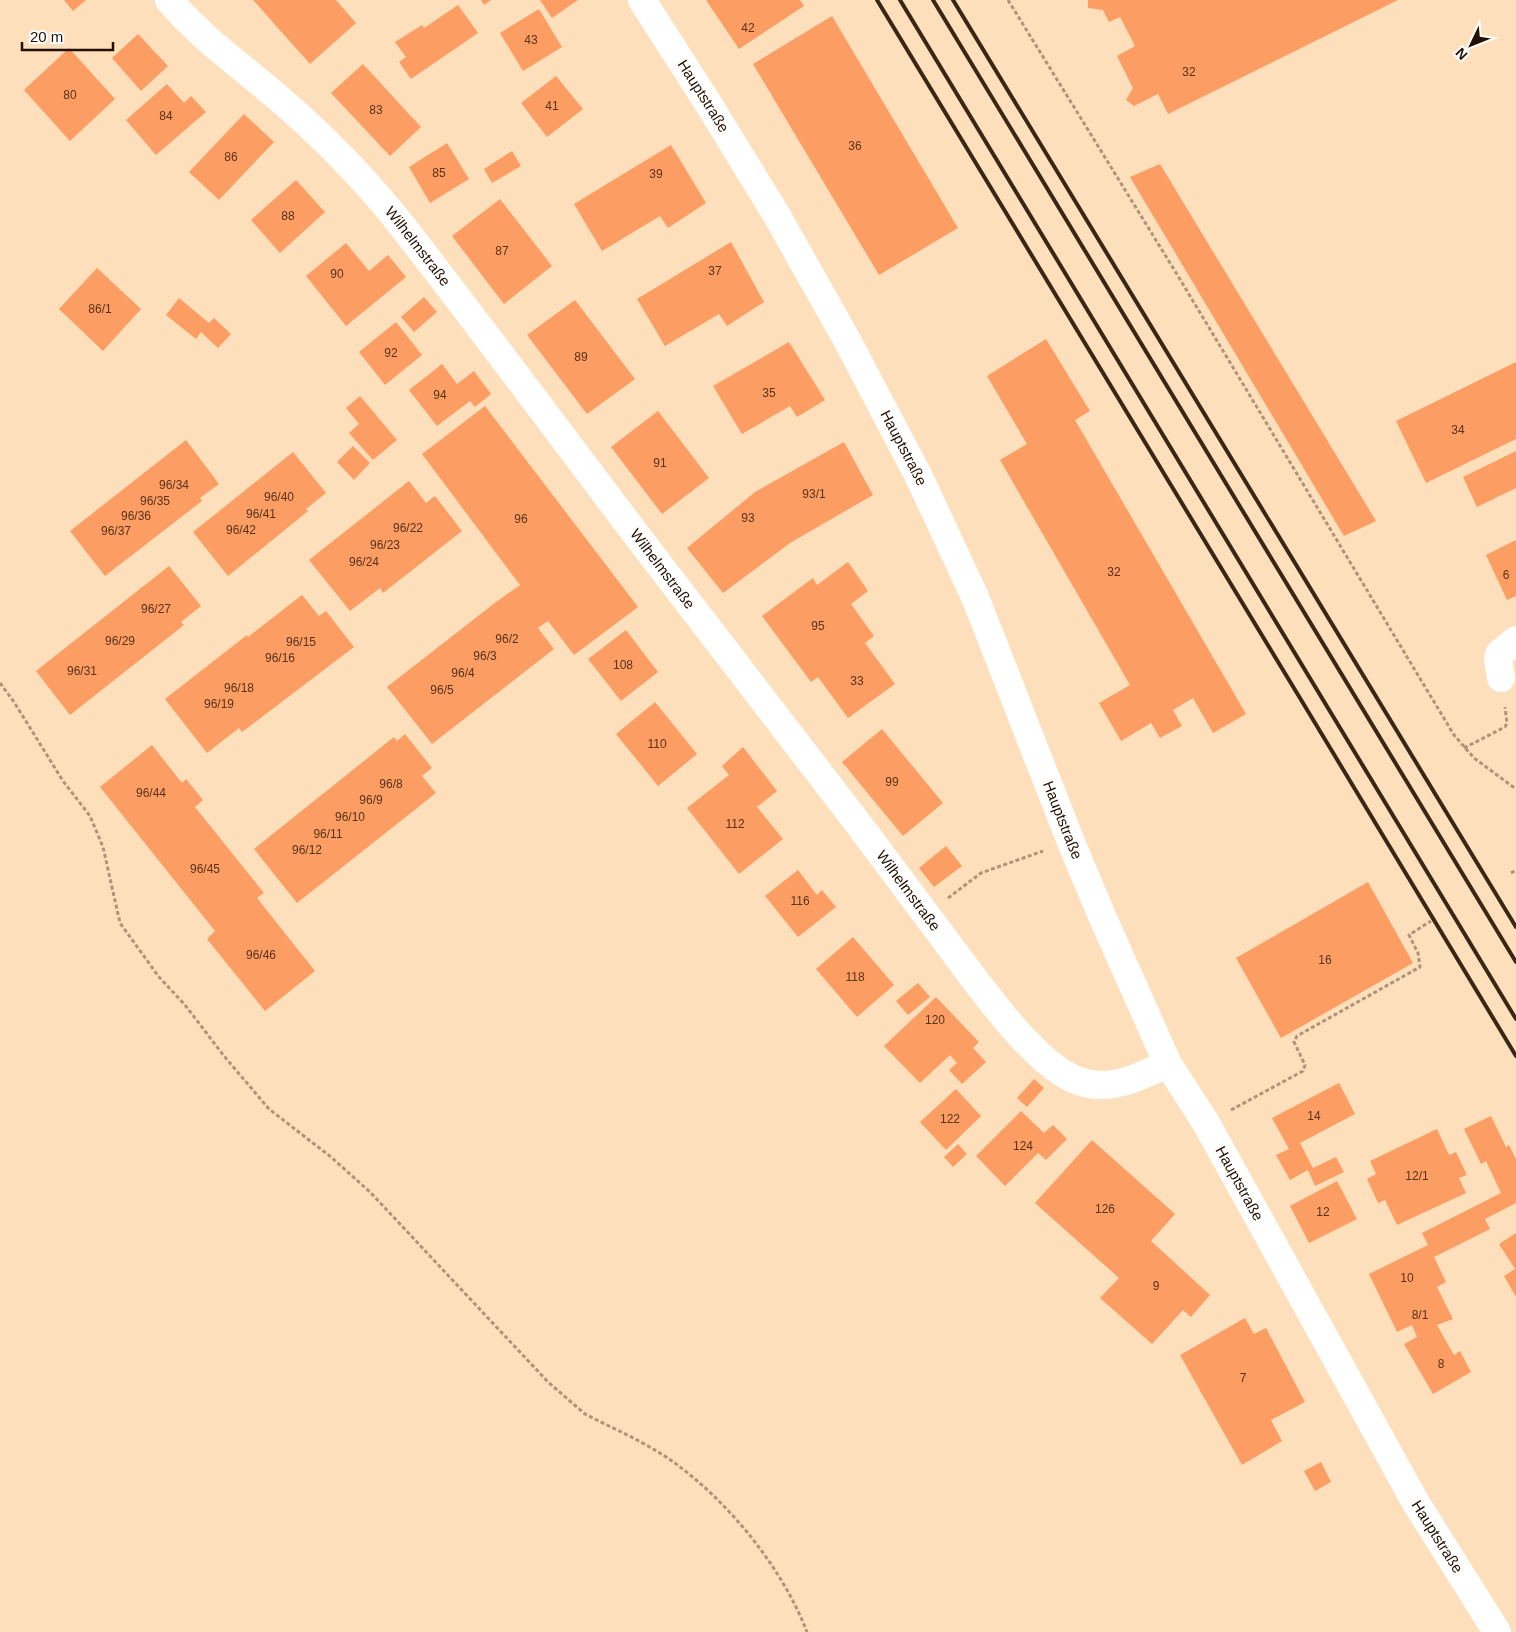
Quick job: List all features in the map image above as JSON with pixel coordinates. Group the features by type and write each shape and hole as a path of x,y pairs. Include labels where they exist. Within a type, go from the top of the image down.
{"main road":[{"name":"Hauptstraße","path":"642,0 776,214 847,340 919,477 975,597 1071,842 1168,1064 1206,1123 1416,1503 1497,1632"},
{"name":"Wilhelmstraße","path":"183,5 211,44 297,115 351,169 399,222 998,1008 1020,1034 1062,1073 1080,1083 1100,1086 1120,1084 1168,1064"},
{"path":"1501,678 1499,654 1516,640"}],"path":[{"path":"1008,0 1175,271 1454,735 1474,758 1516,789"},
{"path":"1464,748 1507,725 1501,678"},
{"path":"0,683 14,702 63,781 90,816 103,847 118,915 124,930 158,977 185,1005 224,1056 269,1109 331,1158 370,1192 541,1375 576,1408 656,1451 708,1490 754,1542 776,1572 794,1602 807,1632"},
{"path":"927,915 981,873 1071,842"},
{"path":"1511,873 1516,870"},
{"path":"1206,1123 1303,1071 1305,1065 1294,1042 1297,1036 1419,968 1421,964 1420,956 1409,935 1431,922"}],"building":[{"path":"64,0 86,0 73,11"},
{"path":"253,0 336,0 356,23 310,64"},
{"path":"481,0 491,0 484,5"},
{"path":"540,0 578,0 552,18"},
{"path":"706,0 800,0 804,6 739,49"},
{"path":"1088,0 1398,0 1168,114 1158,94 1134,106 1126,100 1133,88 1117,56 1135,46 1120,17 1109,22 1103,10 1088,8"},
{"path":"458,5 478,33 411,79 399,62 406,57 395,42 422,25 424,28"},
{"path":"539,9 562,47 523,71 500,33"},
{"path":"832,16 958,228 879,275 753,64"},
{"path":"138,34 168,66 141,91 112,58"},
{"path":"69,48 115,99 70,141 24,90"},
{"path":"363,64 421,127 390,156 331,93"},
{"path":"556,76 583,109 547,137 521,103"},
{"path":"167,84 184,103 191,96 206,112 156,155 126,120"},
{"path":"244,114 274,142 219,200 189,172"},
{"path":"447,143 469,179 430,203 409,167"},
{"path":"671,145 706,203 668,228 660,216 602,251 574,204"},
{"path":"512,151 521,166 492,183 484,169"},
{"path":"1160,164 1376,521 1344,536 1130,177"},
{"path":"296,180 325,212 280,253 251,220"},
{"path":"500,199 552,266 504,304 452,236"},
{"path":"731,242 764,302 727,326 719,314 665,346 637,299"},
{"path":"346,243 369,271 388,255 406,277 346,326 306,276"},
{"path":"97,268 141,309 103,351 59,309"},
{"path":"424,297 437,312 414,332 401,317"},
{"path":"179,298 209,323 214,318 231,334 218,348 201,332 196,339 166,315"},
{"path":"575,300 635,379 587,414 527,335"},
{"path":"396,322 422,355 385,385 359,352"},
{"path":"1046,339 1090,411 1075,420 1246,714 1213,733 1193,698 1173,710 1182,726 1160,738 1151,723 1121,741 1099,703 1130,685 1000,460 1027,444 987,376"},
{"path":"789,342 825,400 797,417 790,406 742,434 713,386"},
{"path":"1516,362 1516,439 1426,483 1396,421"},
{"path":"442,364 457,384 474,371 491,394 475,407 470,401 437,426 409,390"},
{"path":"360,396 397,440 373,460 349,433 359,424 346,408"},
{"path":"485,406 638,607 574,655 548,621 538,628 554,649 432,744 387,687 520,585 422,454"},
{"path":"658,411 709,478 662,514 611,447"},
{"path":"186,440 219,484 200,498 202,501 105,576 70,531"},
{"path":"844,442 873,495 790,543 723,593 687,548 755,492"},
{"path":"353,446 370,463 354,480 337,462"},
{"path":"1516,451 1516,488 1477,507 1463,477"},
{"path":"293,452 326,493 306,509 308,511 228,576 193,532"},
{"path":"409,481 426,503 435,496 462,531 383,593 380,588 350,611 309,560"},
{"path":"1516,540 1516,596 1507,600 1486,555"},
{"path":"848,562 868,591 851,604 874,636 865,643 895,684 848,718 818,677 811,682 762,616 813,578 817,585"},
{"path":"169,566 201,606 181,622 184,625 70,715 36,671"},
{"path":"302,595 319,616 326,611 354,647 242,732 239,728 207,753 165,699"},
{"path":"626,630 658,672 621,701 588,659"},
{"path":"655,702 697,754 658,786 616,734"},
{"path":"882,729 943,803 903,836 842,762"},
{"path":"405,734 432,768 422,776 436,793 297,903 254,849 394,737 397,741"},
{"path":"152,745 182,783 186,779 203,800 195,807 264,893 257,898 315,971 265,1011 207,939 215,931 100,787"},
{"path":"743,747 777,791 757,807 783,839 739,874 687,808 729,775 722,766"},
{"path":"946,846 962,866 934,887 919,868"},
{"path":"798,870 817,895 822,890 836,907 798,937 765,896"},
{"path":"1368,882 1413,963 1281,1038 1236,958"},
{"path":"853,937 894,985 857,1017 816,969"},
{"path":"918,983 930,997 908,1015 896,1001"},
{"path":"936,997 979,1042 973,1048 986,1062 962,1084 949,1070 957,1063 950,1055 920,1083 884,1046"},
{"path":"1034,1079 1044,1088 1027,1107 1017,1098"},
{"path":"1339,1083 1355,1114 1300,1143 1313,1168 1336,1157 1344,1172 1315,1186 1308,1170 1290,1180 1276,1155 1289,1149 1272,1118"},
{"path":"956,1089 981,1116 946,1150 920,1122"},
{"path":"1021,1111 1044,1133 1053,1125 1067,1139 1046,1160 1038,1153 1005,1186 976,1156"},
{"path":"1491,1116 1506,1147 1509,1145 1516,1159 1516,1203 1485,1219 1490,1229 1434,1257 1446,1282 1437,1287 1453,1319 1437,1325 1454,1355 1460,1351 1471,1372 1433,1394 1404,1344 1417,1337 1412,1325 1397,1332 1369,1274 1428,1245 1422,1233 1501,1193 1486,1161 1481,1164 1464,1129"},
{"path":"1437,1129 1449,1155 1456,1152 1467,1175 1459,1178 1466,1193 1397,1225 1385,1200 1378,1203 1367,1179 1376,1174 1370,1161"},
{"path":"1092,1140 1175,1214 1151,1241 1210,1295 1191,1317 1183,1310 1152,1344 1100,1298 1119,1278 1035,1203"},
{"path":"958,1144 967,1154 953,1167 944,1157"},
{"path":"1337,1181 1357,1219 1309,1243 1290,1206"},
{"path":"1516,1233 1516,1297 1504,1276 1515,1269 1499,1244"},
{"path":"1245,1318 1254,1334 1266,1328 1305,1402 1271,1420 1282,1441 1242,1465 1180,1355"},
{"path":"1321,1462 1331,1482 1315,1491 1304,1471"}],"railway":[{"path":"877,0 1516,1056"},
{"path":"900,0 1516,1019"},
{"path":"933,0 1516,962"},
{"path":"953,0 1516,927"}]}
